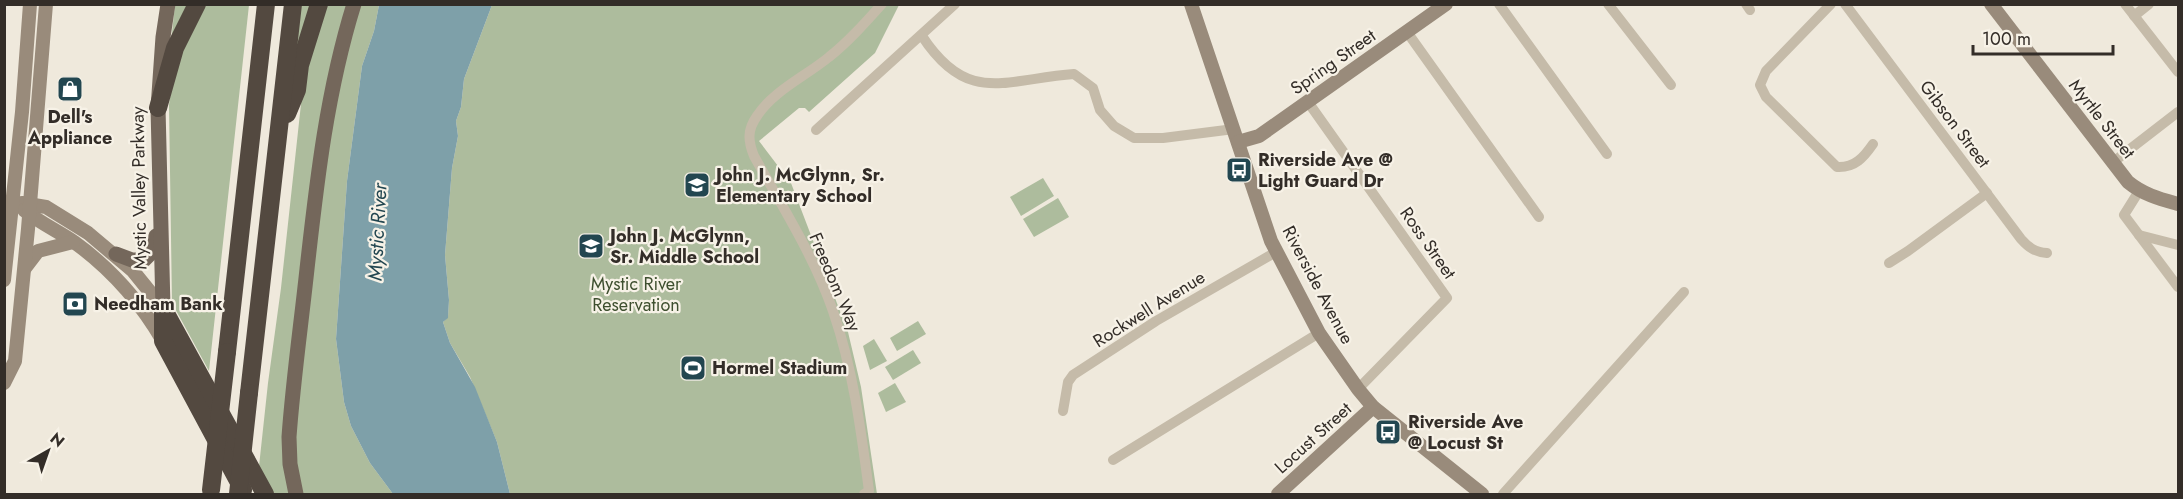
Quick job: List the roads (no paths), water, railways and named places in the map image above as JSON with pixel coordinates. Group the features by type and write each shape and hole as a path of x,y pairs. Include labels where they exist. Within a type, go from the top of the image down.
{"highway":[{"path":"158,108 175,48 197,4"},
{"path":"211,492 266,4"},
{"path":"238,495 293,4"},
{"path":"278,138 297,90 300,65 319,4"},
{"path":"162,308 265,495"},
{"name":"Mystic Valley Parkway","path":"162,308 163,341 246,495"}],"main road":[{"path":"4,280 9,200 22,112 30,4"},
{"name":"Mystic Valley Parkway","path":"162,308 158,108 163,37 168,4"},
{"path":"296,495 290,464 290,427 316,187 328,105 354,4"},
{"name":"Riverside Avenue","path":"1191,4 1276,252 1319,333 1373,407 1479,494"},
{"name":"Spring Street","path":"1236,135 1259,136 1446,4"},
{"name":"Myrtle Street","path":"1991,4 2128,182 2139,191 2178,204"},
{"path":"4,383 15,361 44,5"},
{"path":"116,254 138,261 151,255 156,244 156,227 161,198"},
{"path":"9,200 29,209 74,242 117,280 140,306 163,341"},
{"path":"29,209 46,207 88,232 116,254 146,285 162,308"},
{"path":"23,273 28,262 38,251 74,242"},
{"name":"Locust Street","path":"1278,495 1373,407"}],"street":[{"name":"Freedom Way","path":"864,495 869,491 862,437 851,376 835,318 808,253 748,141 750,130 763,108 829,58 882,4"},
{"path":"816,130 955,4"},
{"path":"1498,4 1607,154"},
{"path":"1608,4 1671,85"},
{"path":"1831,4 1766,71 1760,85 1766,97 1837,166 1848,167 1856,164 1873,144"},
{"name":"Gibson Street","path":"1845,4 2029,247 2037,252 2047,253"},
{"path":"2125,4 2178,72"},
{"path":"2134,16 2149,4"},
{"path":"1407,32 1539,217"},
{"path":"921,36 933,54 949,69 969,81 988,84 1074,74 1093,88 1100,110 1114,126 1134,138 1236,135"},
{"name":"Ross Street","path":"1308,102 1447,298 1358,389"},
{"path":"2112,163 2178,112"},
{"path":"2139,191 2124,215 2178,287"},
{"path":"1889,263 1987,193"},
{"path":"2139,235 2178,245"},
{"name":"Rockwell Avenue","path":"1063,411 1068,382 1073,375 1156,321 1276,252"},
{"path":"1503,495 1684,292"},
{"path":"1113,460 1319,333"}],"water":[{"name":"Mystic River","path":"379,5 492,5 464,79 461,107 456,121 458,136 452,168 445,255 449,300 448,318 443,322 450,343 475,387 497,442 510,494 393,494 370,463 351,426 344,402 336,339 347,181 362,66 374,31"}],"place":[{"name":"Dell's Appliance","path":"70,89"},
{"name":"Riverside Ave @ Light Guard Dr","path":"1239,170"},
{"name":"John J. McGlynn, Sr. Elementary School","path":"697,185"},
{"name":"John J. McGlynn, Sr. Middle School","path":"591,246"},
{"name":"Needham Bank","path":"75,304"},
{"name":"Hormel Stadium","path":"693,368"},
{"name":"Riverside Ave @ Locust St","path":"1388,432"}],"park label":[{"name":"Mystic River Reservation","path":"636,294"}]}
